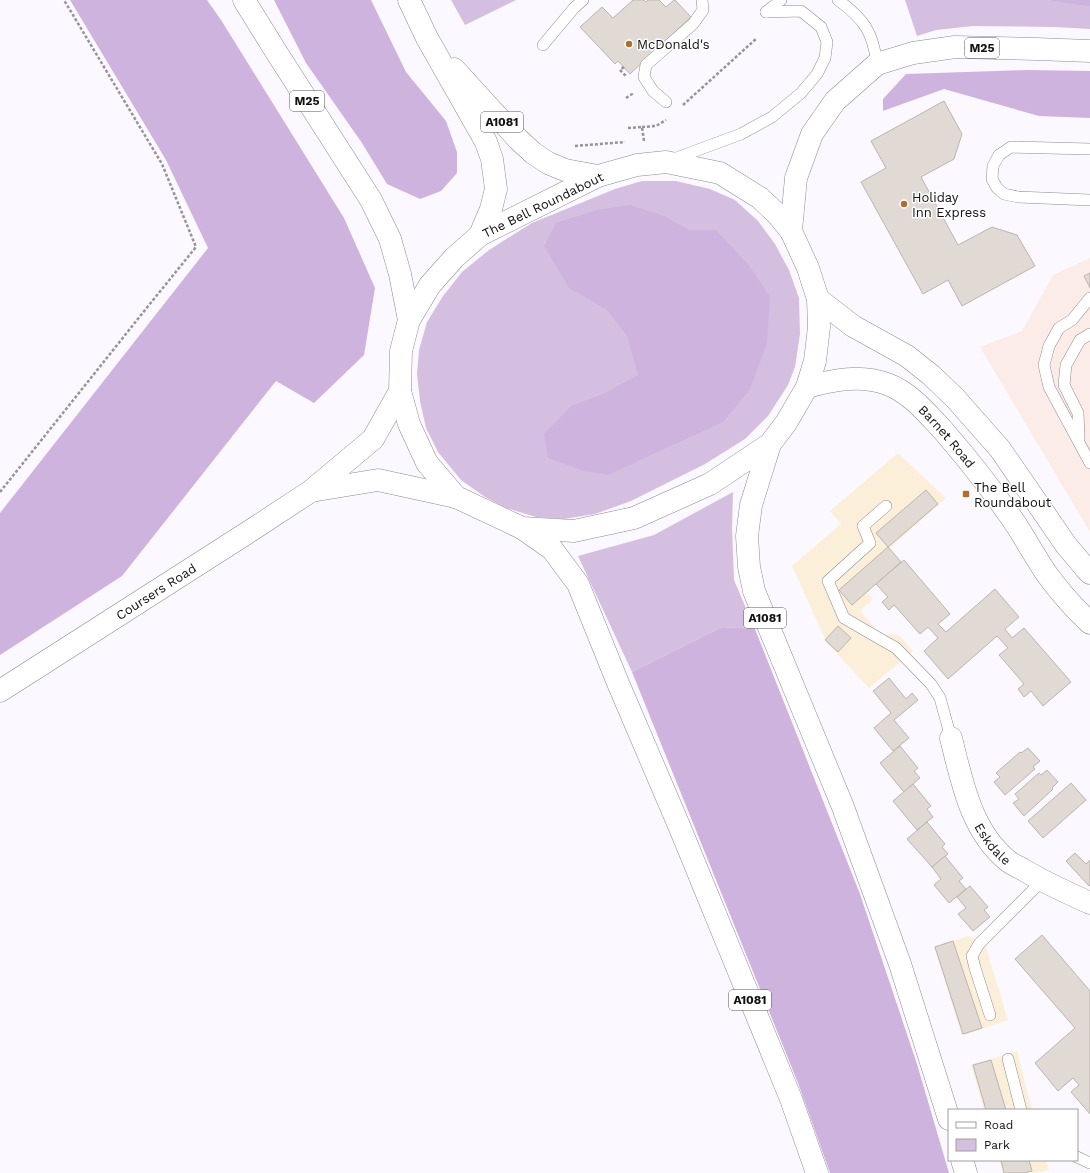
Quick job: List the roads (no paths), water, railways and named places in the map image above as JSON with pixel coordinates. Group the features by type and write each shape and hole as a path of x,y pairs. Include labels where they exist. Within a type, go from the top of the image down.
{"main road":[{"name":"M25","path":"244,0 371,200 390,239 400,274 409,320"},
{"name":"A1081","path":"409,0 426,38 486,142 492,160 496,189 491,209 480,235"},
{"name":"A1081","path":"426,38 518,139 533,153 548,163 565,170 598,176"},
{"name":"M25","path":"877,64 913,53 955,47 1090,51"},
{"path":"791,231 796,178 812,134 835,101 877,64"},
{"name":"The Bell Roundabout","path":"666,162 720,173 760,198 778,215 791,231 808,268 818,299 819,328 815,362 807,387 786,424 770,444 710,484 634,518 574,531 522,528 456,497 427,463 409,424 400,391 401,351 409,320 430,285 454,258 480,235 598,176 636,165 666,162"},
{"path":"818,299 853,326 907,356 931,375 955,398 1000,449 1066,545 1090,573"},
{"name":"Barnet Road","path":"807,387 848,378 865,378 886,383 904,392 927,413 980,475 1047,573 1075,608 1090,623"},
{"name":"Coursers Road","path":"0,691 311,491 373,439 400,391"},
{"name":"A1081","path":"770,444 751,505 747,536 749,567 754,591 843,807 900,964 948,1116"},
{"name":"Coursers Road","path":"311,491 378,480 456,497"},
{"name":"A1081","path":"522,528 552,549 578,584 791,1099 817,1173"},
{"name":"Eskdale","path":"951,738 962,783 978,825 995,849 1009,862 1042,881 1090,903"},
{"path":"962,1161 966,1173"}],"lane":[{"path":"543,44 574,8 583,0"},
{"path":"666,102 653,91 644,77 646,65 693,24 703,10 702,0"},
{"path":"666,162 741,134 772,117 801,93 817,74 825,58 827,42 821,26 801,11 766,12 781,0"},
{"path":"838,0 853,11 868,29 875,47 877,64"},
{"path":"1090,149 1011,147 1000,155 993,166 992,180 997,188 1004,194 1018,197 1090,200"},
{"path":"1090,298 1072,320 1058,328 1049,346 1044,365 1049,387 1090,463"},
{"path":"1079,442 1078,413 1064,386 1066,365 1080,340 1090,334"},
{"path":"886,506 863,526 870,543 828,581 844,618 896,648 931,684 940,698 951,738"},
{"path":"990,1015 972,956 979,944 1042,881"},
{"path":"1008,1059 1022,1109"},
{"path":"1078,1157 1090,1163"}],"place":[{"name":"McDonald's","path":"629,44"},
{"name":"Holiday Inn Express","path":"904,204"},
{"name":"The Bell Roundabout","path":"966,494"}]}
